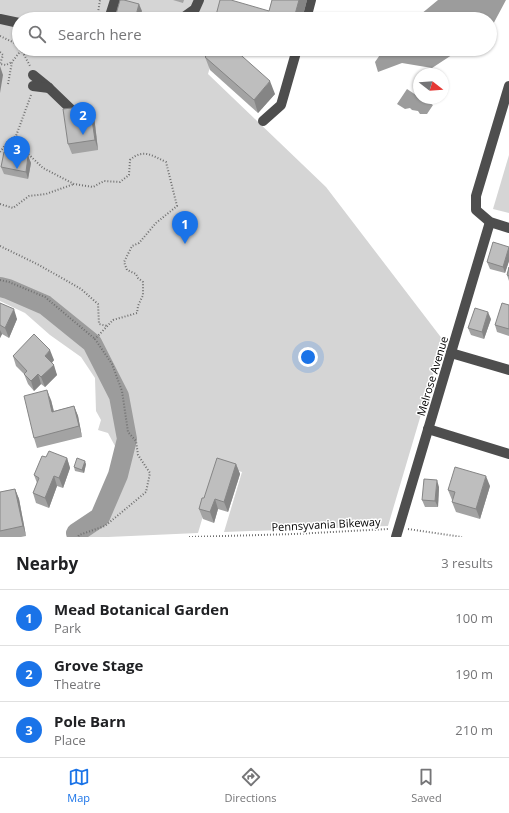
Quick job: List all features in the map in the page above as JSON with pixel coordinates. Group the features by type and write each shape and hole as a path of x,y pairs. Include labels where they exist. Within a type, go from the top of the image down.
{"street":[{"path":"111,12 115,0"},
{"path":"308,12 311,0"},
{"path":"188,12 196,3"},
{"path":"0,19 12,21"},
{"path":"263,122 281,105 295,56"},
{"path":"33,75 50,88 75,113"},
{"path":"33,86 50,88"},
{"path":"509,86 476,196 476,210 490,222 509,228"},
{"name":"Melrose Avenue","path":"398,532 490,222"},
{"path":"451,353 509,370"},
{"path":"428,429 509,454"}],"path":[{"path":"98,12 100,0"},
{"path":"0,36 12,42"},
{"path":"0,52 4,55 0,64 6,65 12,62 17,56"},
{"path":"26,56 33,75"},
{"path":"8,84 12,62"},
{"path":"0,152 9,140 16,136 31,99 33,86"},
{"path":"16,136 23,150 43,168 74,184 93,187 104,181 120,182 129,175 130,160 136,154 147,153 166,162 177,206 156,223 139,243 132,246 124,262 128,270 136,274 143,282 144,295 138,306 138,313 113,320 95,339"},
{"path":"0,204 13,208 29,196 46,194 74,184"},
{"path":"0,246 39,265 81,289 98,304 99,324 107,326"},
{"path":"0,280 9,282 45,297 95,339 112,364 122,391 128,432 136,441 138,455 150,473 146,492 105,526 79,535 78,537"},
{"name":"Pennsyvania Bikeway","path":"189,537 398,532 462,537"}],"shaded area":[{"path":"0,0 229,0 226,12 12,12 12,56 213,56 208,74 326,187 443,340 388,526 224,532 242,472 218,465 198,533 108,537 69,537 95,514 107,491 114,472 115,446 108,433 98,430 101,420 96,411 95,378 81,357 50,335 25,313 0,301"},
{"path":"438,0 506,0 497,17 497,12 423,12"},
{"path":"379,56 450,56 432,68 402,63 378,72 375,62"},
{"path":"407,89 413,93 413,104 433,105 427,114 420,114 418,111 410,108 405,109 397,104"},
{"path":"509,155 509,213 493,209"}],"building":[{"path":"120,0 139,4 137,12 117,12"},
{"path":"220,0 231,0 269,11 272,0 299,0 296,12 217,12"},
{"path":"242,56 270,81 254,100 205,57"},
{"path":"90,106 95,140 68,144 63,109"},
{"path":"4,152 28,156 26,172 1,167"},
{"path":"493,242 509,247 503,267 487,262"},
{"path":"0,303 14,309 5,328 0,325"},
{"path":"502,303 509,305 509,329 495,325"},
{"path":"475,308 488,312 482,332 468,328"},
{"path":"34,334 50,350 45,356 54,365 41,377 38,374 31,381 24,374 27,371 13,356"},
{"path":"47,390 52,412 74,406 79,426 34,438 24,396"},
{"path":"49,451 67,458 59,478 54,476 45,498 33,493 39,478 34,475 42,456 46,457"},
{"path":"77,458 85,461 82,470 74,467"},
{"path":"217,458 236,464 224,502 215,499 210,512 199,509"},
{"path":"455,467 486,476 476,509 452,502 455,492 448,490"},
{"path":"424,479 437,480 435,501 422,500"},
{"path":"15,489 23,526 0,531 0,492"}],"waterway":[{"path":"0,287 45,305 92,343 119,396 127,439 118,475 100,517 76,533"}],"place":[{"name":"Grove Stage","path":"83,135"},
{"name":"Pole Barn","path":"17,169"},
{"name":"Mead Botanical Garden","path":"185,244"}]}
